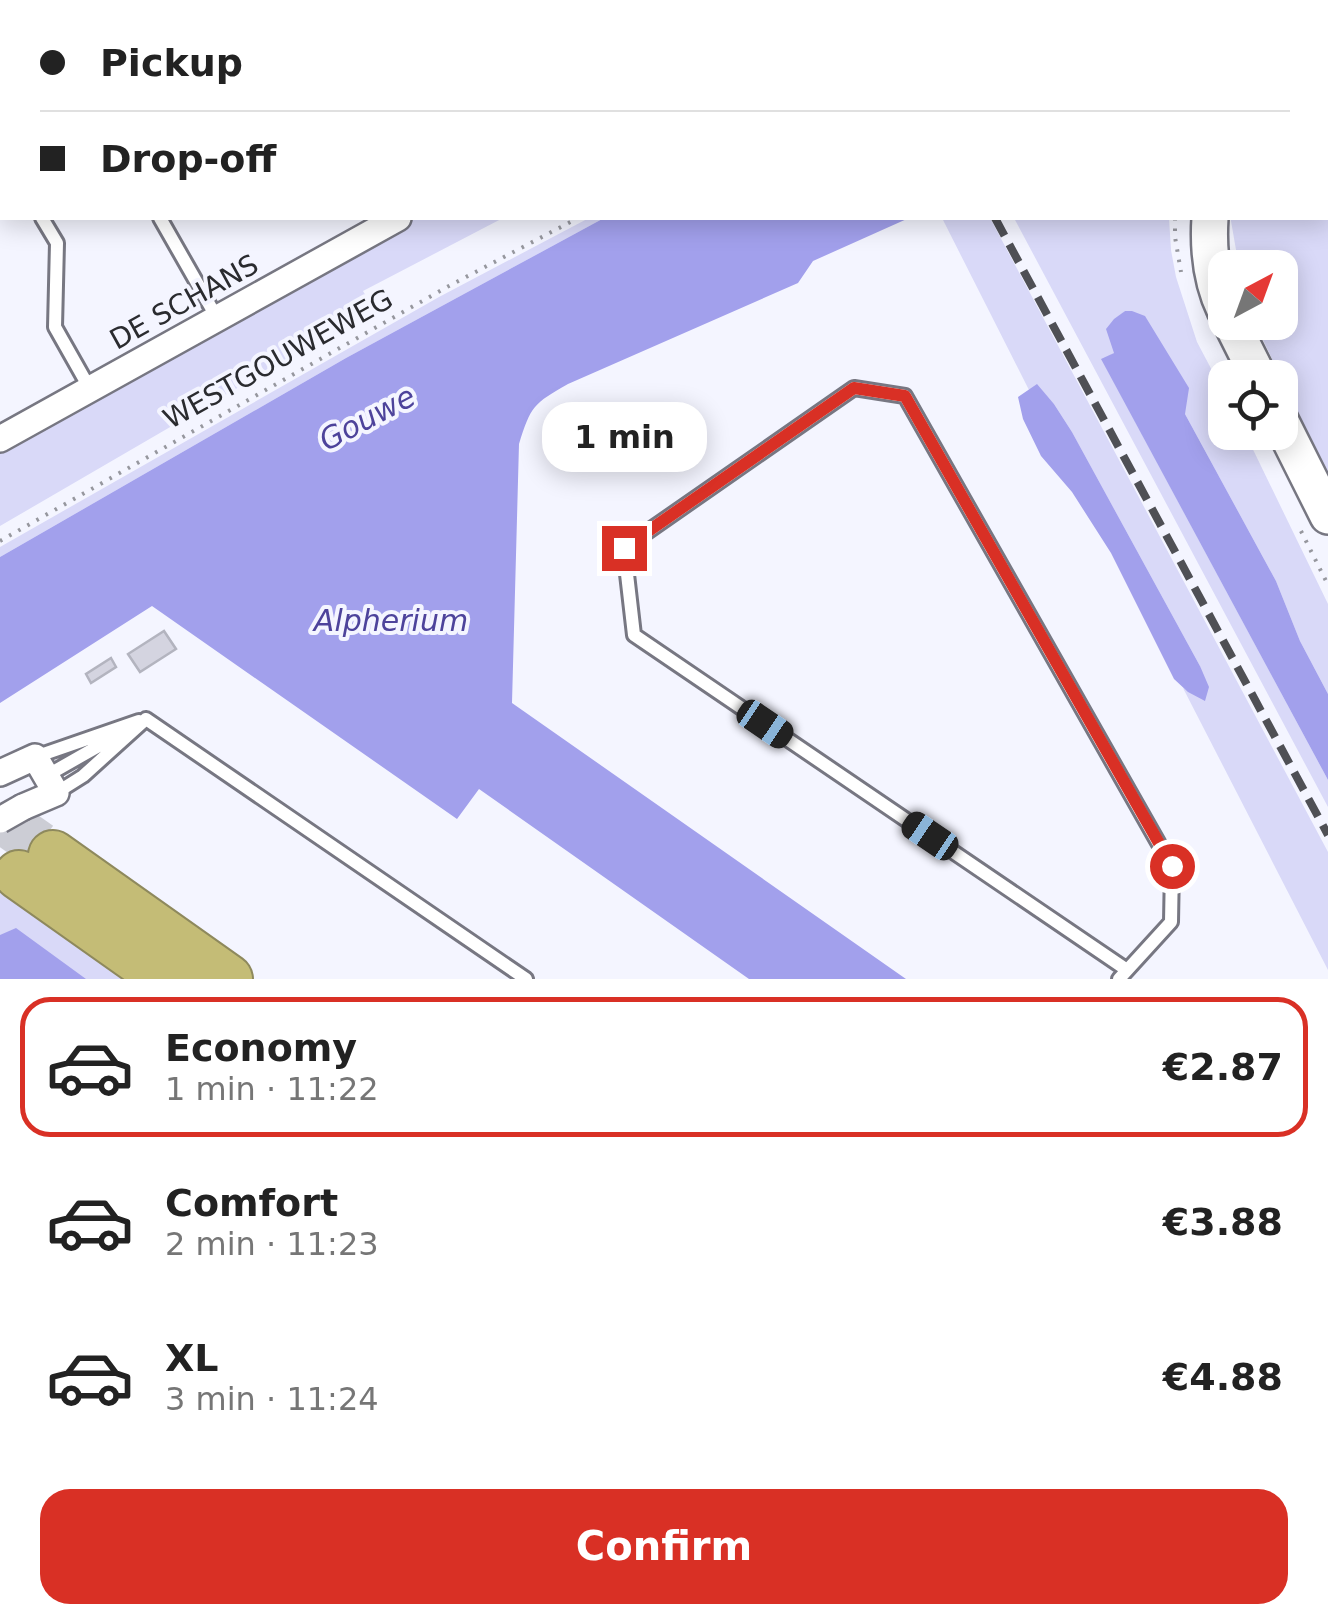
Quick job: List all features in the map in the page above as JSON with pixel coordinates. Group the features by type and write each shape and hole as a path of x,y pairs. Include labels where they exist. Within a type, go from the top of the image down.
{"highway":[{"path":"166,979 36,865 228,979"}],"main road":[{"path":"1209,250 1210,220"},
{"path":"1295,450 1328,516"}],"street":[{"name":"DE SCHANS","path":"0,439 394,220"},
{"path":"0,774 46,775"},
{"path":"0,820 23,807 46,775"}],"lane":[{"path":"43,220 57,243 55,326 90,389"},
{"path":"161,220 217,318"},
{"path":"854,388 905,396 1172,866 1171,922 1123,975 634,635 624,548 854,388"},
{"path":"46,775 84,776 146,719"},
{"path":"46,775 146,719"},
{"path":"146,719 526,979"}],"path":[{"name":"WESTGOUWEWEG","path":"0,541 431,296 574,220"}],"shaded area":[{"path":"413,220 499,220 363,291 376,313 251,380 0,526 0,451"},
{"path":"585,220 600,220 346,358 0,557 0,547 439,297"},
{"path":"943,220 991,220 1328,852 1328,970 1183,688 1205,700 1200,666 1072,432 1037,385 1029,390"},
{"path":"1015,220 1169,220 1176,277 1197,342 1208,363 1208,450 1253,450 1328,604 1328,694 1300,641 1276,581 1132,311 1118,317 1114,353 1102,360 1328,780 1328,807"},
{"path":"1231,220 1328,220 1328,477 1298,414 1298,360 1273,360 1263,340 1298,340 1298,250 1236,250"},
{"path":"0,884 129,979 0,979"}],"water":[{"path":"600,220 905,220 813,261 798,283 568,384 535,407 519,444 512,703 906,979 749,979 479,789 457,819 152,606 0,703 0,557 346,358"},
{"path":"1125,311 1145,316 1189,388 1185,414 1276,581 1300,641 1328,694 1328,780 1101,359 1114,353 1106,329"},
{"path":"1037,384 1072,432 1200,666 1209,687 1205,701 1174,679 1111,553 1072,492 1041,456 1023,419 1018,397"},
{"path":"16,928 86,979 0,979 0,935"}],"building":[{"path":"164,631 176,649 140,672 128,654"},
{"path":"111,658 116,667 91,683 86,674"}],"tunnel":[{"path":"0,818 53,855"}],"railway":[{"path":"996,220 1328,835"}],"route":[{"path":"624,548 854,388 905,396 1172,866"}],"water label":[{"name":"Gouwe","path":"367,418"},
{"name":"Alpherium","path":"391,620"}]}
